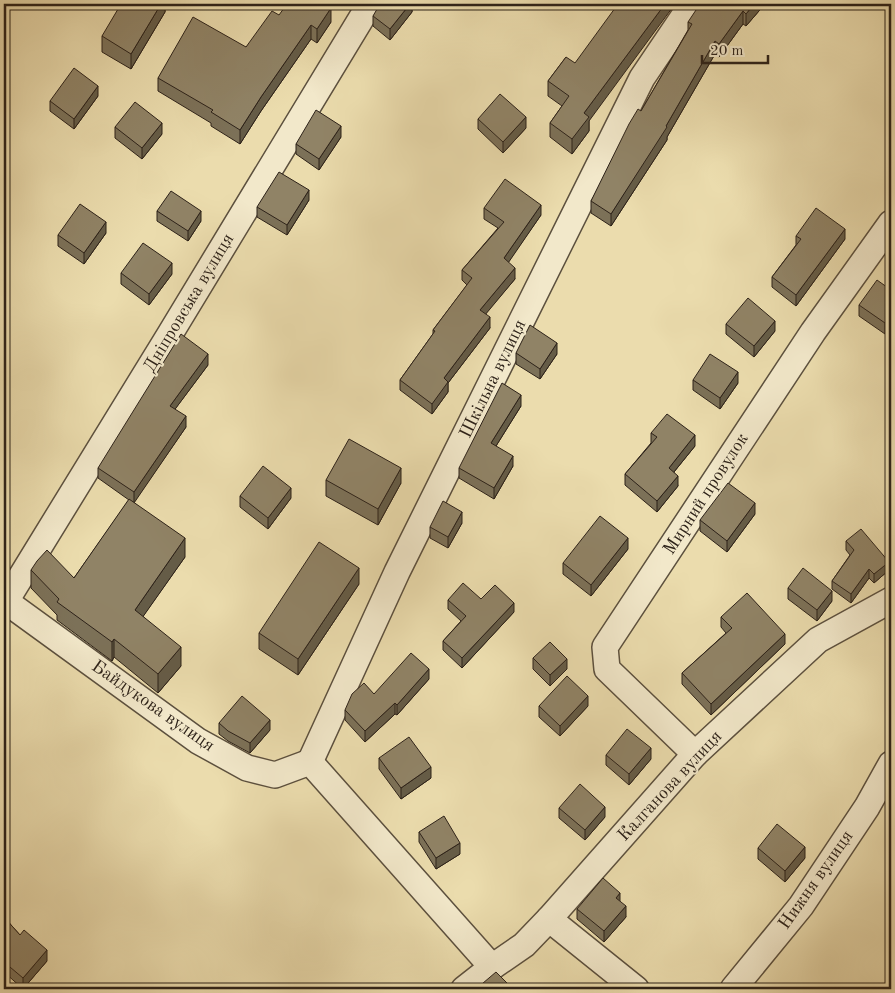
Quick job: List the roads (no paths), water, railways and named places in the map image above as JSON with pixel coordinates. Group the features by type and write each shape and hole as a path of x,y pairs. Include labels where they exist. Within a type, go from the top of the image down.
{"street":[{"name":"Дніпровська вулиця","path":"5,601 170,334 370,4"},
{"name":"Шкільна вулиця","path":"310,762 396,572 642,78 692,4"},
{"name":"Мирний провулок","path":"696,754 607,669 606,647 813,332 891,223"},
{"name":"Калганова вулиця","path":"464,989 492,966 524,945 696,754 818,640 891,600"},
{"name":"Байдукова вулиця","path":"5,601 198,741 246,768 275,774 310,762"},
{"path":"310,762 492,966"},
{"name":"Нижня вулиця","path":"732,989 801,906 867,807 891,764"},
{"path":"549,919 636,989"}]}
